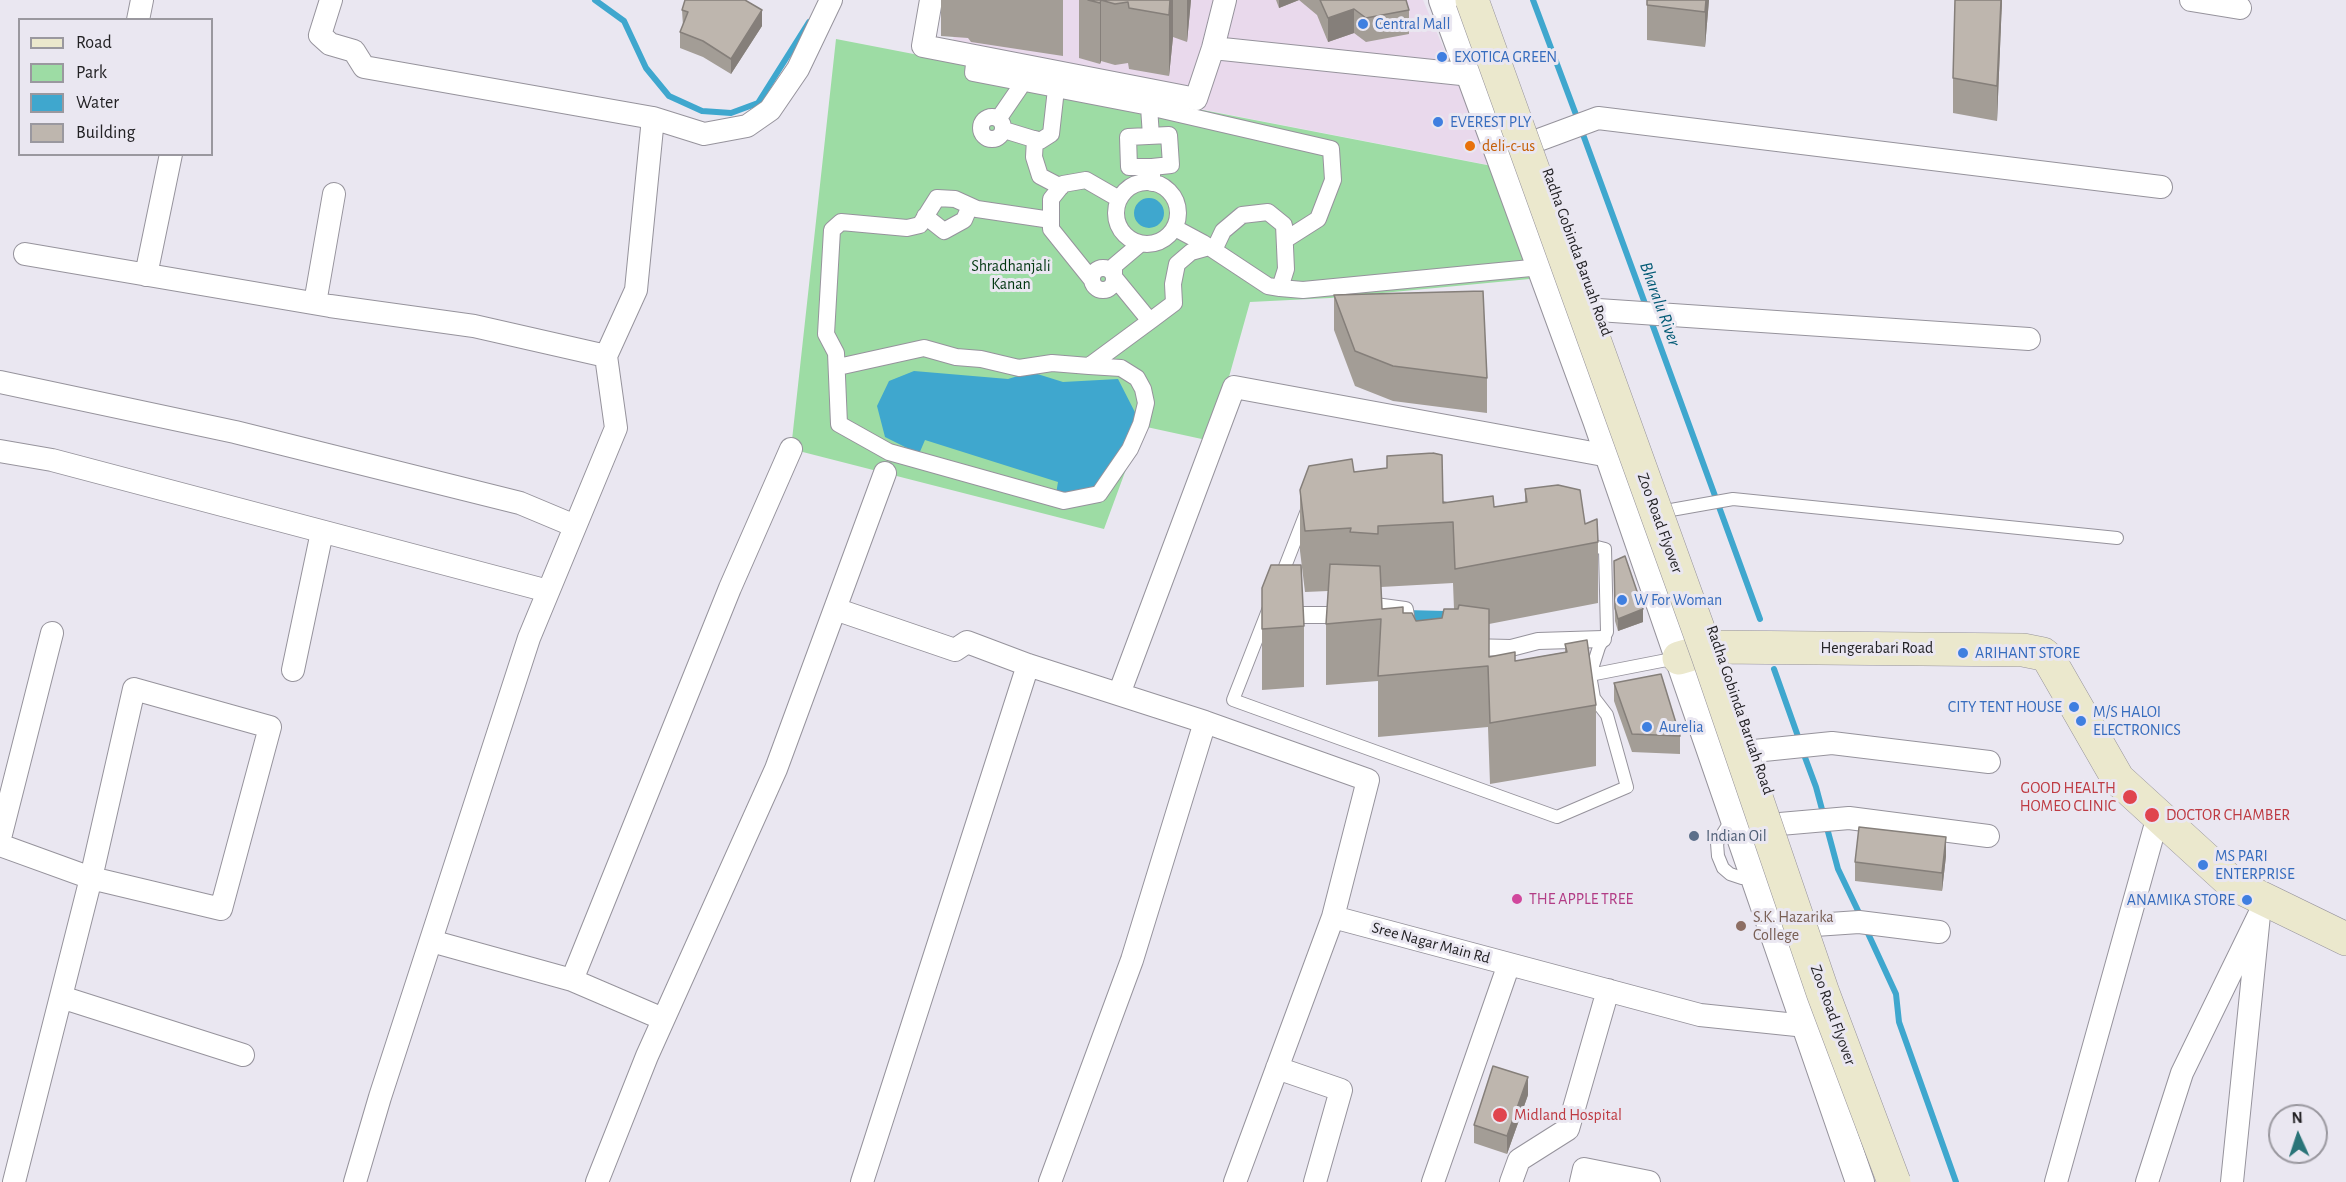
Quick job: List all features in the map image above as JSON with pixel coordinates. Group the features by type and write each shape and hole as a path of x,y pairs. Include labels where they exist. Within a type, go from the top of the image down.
{"main road":[{"name":"Zoo Road Flyover","path":"1457,0 1625,468 1810,998 1878,1182"},
{"name":"Zoo Road Flyover","path":"1472,0 1704,645 1823,993 1894,1182"},
{"name":"Hengerabari Road","path":"1679,658 1717,647 2023,650 2043,654 2049,659 2118,779 2233,884 2346,939"}],"street":[{"path":"138,18 142,0"},
{"path":"331,0 320,35 330,44 354,51 364,67 653,118 704,134 747,126 770,110 798,69 831,0"},
{"path":"931,0 923,46 1196,99 1213,48 1225,0"},
{"path":"1443,0 1609,456 1860,1182"},
{"name":"Radha Gobinda Baruah Road","path":"1485,0 1671,510 1815,925 1909,1182"},
{"path":"2191,0 2240,8"},
{"path":"1213,48 1471,75"},
{"path":"975,56 973,73 1149,107 1331,149 1333,180 1318,219 1285,240"},
{"path":"1023,82 1002,124 1040,141 1051,134 1056,89"},
{"path":"1149,107 1151,136"},
{"path":"355,1182 529,638 616,428 606,356 636,290 653,118"},
{"path":"1536,141 1598,118 2161,187"},
{"path":"1152,175 1129,167 1128,137 1169,135 1171,165 1152,175 1138,183 1128,188 1119,199 1115,215 1118,225 1130,241 1140,244 1160,242 1175,228 1178,209 1175,199 1169,190 1152,175"},
{"path":"1035,139 1034,158 1040,176 1061,187"},
{"path":"146,274 171,156"},
{"path":"1110,270 1113,284 1104,290 1097,289 1051,229 1051,199 1063,184 1086,180 1119,199"},
{"path":"315,303 334,194"},
{"path":"838,367 924,348 956,357 981,359 1019,368 1052,363 1121,368 1137,378 1143,389 1146,403 1141,424 1130,449 1099,494 1064,501 889,452 839,424 836,353 826,334 832,230 841,222 907,228 920,225 937,198 955,200 977,209 1051,220"},
{"path":"925,216 944,231 964,220 970,206"},
{"path":"1089,366 1174,303 1173,284 1177,264 1191,252 1211,249 1223,231 1242,216 1268,212 1284,225 1286,269 1280,288"},
{"path":"1175,228 1268,286 1280,288 1303,290 1541,267"},
{"path":"1110,270 1140,244"},
{"path":"24,254 315,303 474,326 606,356"},
{"path":"1110,270 1150,321"},
{"path":"1598,310 2029,339"},
{"path":"0,382 235,432 520,503 575,526"},
{"path":"1119,694 1234,387 1609,456"},
{"path":"572,980 725,598 791,449"},
{"path":"0,451 52,460 548,591"},
{"path":"597,1182 663,1019 776,769 885,473"},
{"path":"293,670 322,532"},
{"path":"1268,609 1364,604 1405,610 1408,630 1424,646"},
{"path":"835,609 955,650 966,642 1028,665 1205,722 1368,780 1333,917 1235,1182"},
{"path":"1268,609 1386,617 1398,633 1404,648"},
{"path":"0,838 52,633"},
{"path":"1506,663 1450,651 1511,648 1538,641 1603,639"},
{"path":"1564,641 1569,657"},
{"path":"862,1182 1028,665"},
{"path":"0,845 91,878 221,909 270,727 134,689 91,878 14,1182"},
{"path":"1050,1182 1132,960 1205,722"},
{"path":"1754,751 1832,743 1989,762"},
{"path":"2056,1182 2158,816"},
{"path":"1780,824 1849,818 1988,836"},
{"path":"2147,1182 2182,1073 2259,915 2232,1182"},
{"name":"Sree Nagar Main Rd","path":"1333,917 1700,1015 1806,1026"},
{"path":"1815,925 1859,921 1939,932"},
{"path":"430,942 572,980 663,1019"},
{"path":"1433,1182 1509,964"},
{"path":"1511,1182 1519,1160 1568,1129 1608,990"},
{"path":"61,997 243,1054"},
{"path":"1277,1068 1341,1090 1314,1182"},
{"path":"1581,1182 1584,1169 1649,1182"}],"lane":[{"path":"1320,477 1605,549 1607,632 1603,639 1588,684 1594,698 1607,715 1627,787 1557,817 1233,700 1320,477"},
{"path":"1671,510 1730,500 2117,537"},
{"path":"1588,684 1679,658"}],"shaded area":[{"path":"960,0 1423,0 1494,166 1200,109 952,46"}],"green space":[{"name":"Shradhanjali Kanan","path":"836,39 1523,172 1561,276 1330,298 1250,302 1211,441 1142,426 1104,529 791,449"}],"water":[{"path":"1149,198 1155,199 1163,207 1163,219 1155,227 1149,228 1143,227 1135,219 1134,213 1135,207 1143,199"},
{"path":"914,371 1008,379 1031,372 1063,382 1118,379 1142,426 1095,487 1055,500 1058,482 925,440 919,454 885,437 877,406 889,381"},
{"path":"1405,610 1446,611 1448,647 1424,646"}],"building":[{"path":"685,0 745,0 762,10 731,59 703,41 680,32 688,12 682,10"},
{"path":"1101,0 1170,0 1169,15 1129,8 1128,2 1115,4"},
{"path":"1320,0 1406,0 1409,10 1366,18 1354,9 1328,18"},
{"path":"1647,0 1706,0 1705,12 1647,5"},
{"path":"1955,0 2001,0 1997,86 1953,78"},
{"path":"1483,291 1487,378 1393,366 1355,351 1334,295"},
{"path":"1433,453 1442,455 1443,503 1493,496 1494,507 1527,502 1525,489 1558,485 1580,490 1585,524 1597,519 1598,542 1455,569 1453,522 1378,526 1378,534 1350,532 1351,528 1305,531 1300,490 1309,466 1352,459 1354,472 1387,468 1387,456"},
{"path":"1625,556 1643,609 1618,619 1615,608 1614,561"},
{"path":"1330,564 1380,566 1382,609 1403,607 1403,613 1412,613 1416,621 1442,618 1444,609 1458,609 1459,605 1489,609 1489,657 1515,652 1515,661 1567,652 1565,644 1587,640 1596,705 1490,723 1488,666 1378,676 1381,619 1326,624"},
{"path":"1271,565 1301,565 1304,626 1262,629 1262,588"},
{"name":"Aurelia","path":"1661,674 1680,736 1632,734 1614,683"},
{"path":"1859,827 1946,837 1942,873 1855,862"},
{"path":"1493,1066 1528,1077 1507,1136 1474,1125"}],"waterway":[{"name":"Bharalu River","path":"595,0 624,21 646,68 669,96 702,111 731,113 758,103 809,22"},
{"name":"Bharalu River","path":"1533,0 1578,120"},
{"name":"Bharalu River","path":"1581,129 1647,309"},
{"name":"Bharalu River","path":"1650,318 1760,619"},
{"path":"1774,669 1800,742"},
{"path":"1803,752 1816,787 1838,869 1861,917"},
{"path":"1866,929 1896,994 1899,1022 1956,1182"}],"place":[{"name":"Central Mall","path":"1363,24"},
{"name":"EXOTICA GREEN","path":"1442,57"},
{"name":"EVEREST PLY","path":"1438,122"},
{"name":"deli-c-us","path":"1470,146"},
{"name":"W For Woman","path":"1622,600"},
{"name":"ARIHANT STORE","path":"1963,653"},
{"name":"CITY TENT HOUSE","path":"2074,707"},
{"name":"M/S HALOI ELECTRONICS","path":"2081,721"},
{"name":"Aurelia","path":"1647,727"},
{"name":"GOOD HEALTH HOMEO CLINIC","path":"2130,797"},
{"name":"DOCTOR CHAMBER","path":"2152,815"},
{"name":"Indian Oil","path":"1694,836"},
{"name":"MS PARI ENTERPRISE","path":"2203,865"},
{"name":"THE APPLE TREE","path":"1517,899"},
{"name":"ANAMIKA STORE","path":"2247,900"},
{"name":"S.K. Hazarika College","path":"1741,926"},
{"name":"Midland Hospital","path":"1500,1115"}]}
